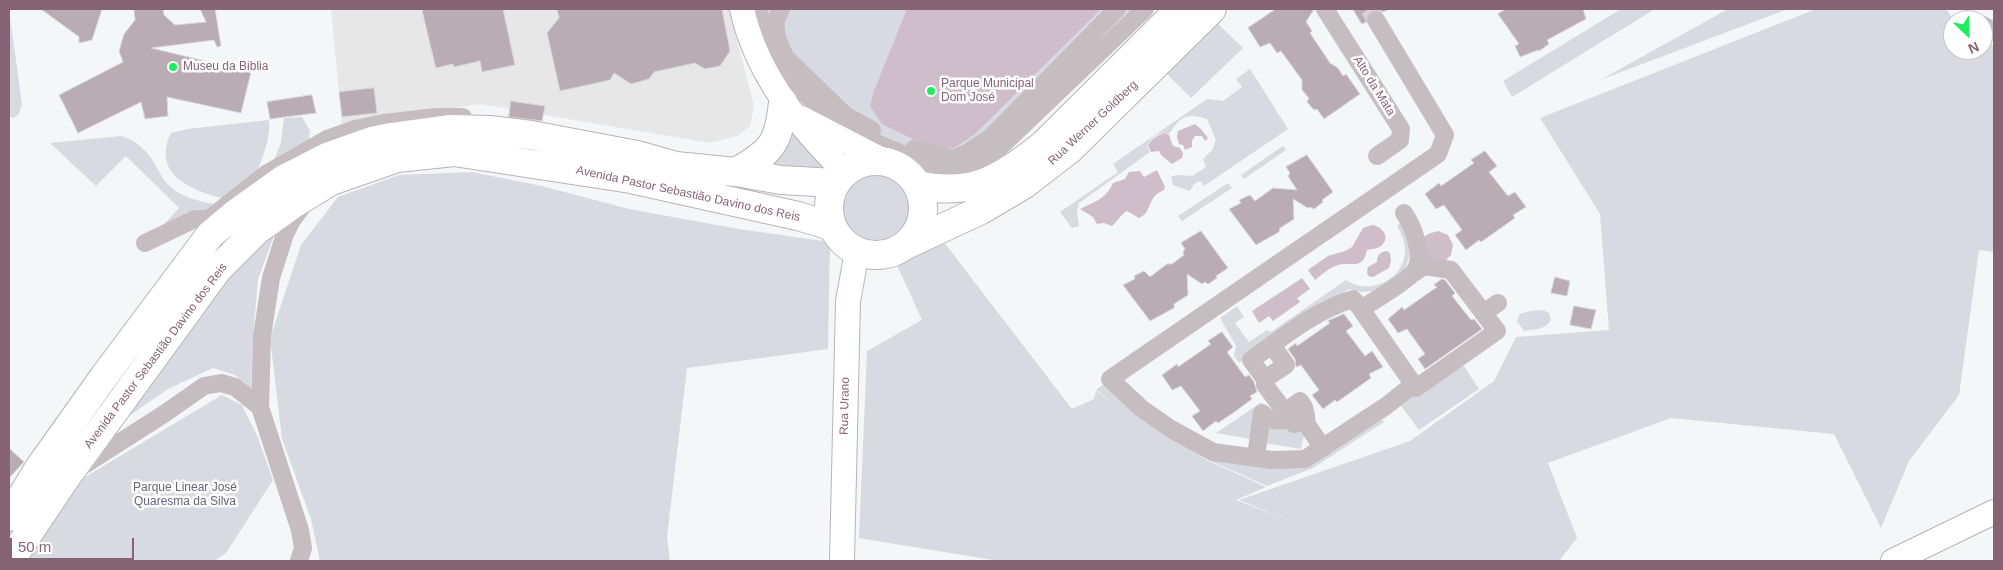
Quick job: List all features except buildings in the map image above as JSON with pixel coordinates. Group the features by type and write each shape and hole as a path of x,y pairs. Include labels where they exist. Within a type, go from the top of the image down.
{"main road":[{"name":"Rua Werner Goldberg","path":"917,185 939,190 960,189 980,185 1023,161 1043,145 1180,9"},
{"name":"Rua Werner Goldberg","path":"906,245 981,210 1025,184 1069,150 1212,9"},
{"path":"736,172 758,159 769,149 777,137 788,108"},
{"name":"Avenida Pastor Sebastião Davino dos Reis","path":"9,517 39,468 103,378 210,235 284,179 328,157 372,141 449,130 490,130 531,134 831,226"},
{"name":"Avenida Pastor Sebastião Davino dos Reis","path":"10,561 67,476 218,269 256,231 295,202 331,181 397,158 454,152 634,167 676,166 736,172 781,180 840,178"},
{"path":"872,161 886,162 898,166 909,174 917,185 923,200 923,217 917,232 906,245 895,252 870,256 858,252 842,242 831,226 828,211 830,196 840,178 857,165 872,161"}],"street":[{"path":"742,9 756,53 788,108 821,149 840,178"},
{"path":"758,9 771,58 837,126 937,169 966,168 998,149 1145,9"},
{"path":"781,9 775,22 778,38 785,57 846,116 894,141 922,152 952,159 967,153 990,138 1117,9"},
{"name":"Alto da Mata","path":"1325,9 1402,129 1400,140 1377,156"},
{"path":"1376,20 1444,135 1438,154 1110,379 1141,408 1171,429 1213,452 1272,460 1305,459 1386,406 1414,384"},
{"path":"788,108 886,162"},
{"path":"145,243 195,219 209,220 266,174 328,139 355,129 436,116 505,119 507,122 532,126"},
{"path":"299,561 303,548 300,530 260,407 262,336 271,278 285,234 302,206 331,181"},
{"path":"1404,213 1417,238 1418,261 1414,273"},
{"name":"Rua Urano","path":"842,561 848,301 858,252"},
{"path":"1323,448 1307,425 1294,415 1265,385 1265,379 1251,360 1308,320 1353,299 1416,388 1496,331 1451,270 1424,266 1361,310"},
{"path":"1483,313 1498,303"},
{"path":"1265,379 1286,365 1272,345"},
{"path":"67,476 204,386 221,383 235,387 260,407"},
{"path":"1256,458 1262,413 1272,421 1282,421 1294,415"},
{"path":"1893,561 1994,512"}],"shaded area":[{"path":"331,9 729,9 754,106 750,126 737,136 710,143 480,104 342,125"},
{"path":"907,9 1101,9 975,134 954,148 944,149 929,147 882,124 870,106 874,91"},
{"path":"1195,124 1208,138 1205,141 1202,136 1195,136 1192,141 1192,147 1185,150 1183,145 1179,144 1178,131"},
{"path":"1165,133 1169,135 1173,146 1180,148 1183,153 1182,158 1172,164 1159,151 1151,152 1148,146 1155,137"},
{"path":"1157,170 1165,187 1164,190 1154,197 1143,216 1139,218 1127,211 1112,226 1104,223 1097,224 1093,217 1080,209 1095,202 1107,193 1113,183 1125,179 1129,172 1140,171 1144,177"},
{"path":"1372,225 1384,232 1385,242 1381,246 1367,250 1365,257 1359,263 1335,266 1315,280 1308,270 1328,256 1352,247 1363,228"},
{"path":"1438,231 1448,235 1453,245 1451,255 1443,263 1427,261 1424,237"},
{"path":"1387,251 1390,253 1391,260 1389,268 1373,277 1368,276 1368,267 1377,262 1378,256 1381,253"},
{"path":"1302,278 1310,289 1297,298 1300,302 1273,321 1269,316 1259,323 1252,311"}],"green space":[{"name":"Parque Municipal Dom José","path":"759,9 1143,9 966,167 837,125"},
{"path":"1621,9 1655,9 1512,97 1503,81"},
{"path":"1728,9 1788,9 1600,80"},
{"path":"1816,9 1946,9 1943,10 1943,60 1993,60 1994,46 1994,252 1979,250 1959,395 1909,461 1881,528 1834,434 1671,418 1548,463 1577,538 1559,561 999,561 859,538 867,351 922,320 896,263 943,241 1072,409 1094,399 1096,391 1122,410 1096,390 1109,380 1207,459 1190,450 1207,460 1266,487 1236,500 1291,521 1239,500 1410,441 1494,381 1516,337 1609,330 1600,214 1540,118"},
{"path":"9,10 22,104 19,114 14,118 9,116"},
{"path":"1215,21 1243,48 1191,98 1165,72"},
{"path":"1250,69 1288,129 1204,186 1200,181 1194,184 1190,191 1173,185 1171,177 1177,175 1192,176 1206,167 1203,159 1212,150 1216,140 1207,119 1189,116 1181,120 1169,134 1158,134 1148,143 1147,147 1150,152 1079,203 1077,213 1079,226 1072,228 1060,212 1118,172 1113,164 1207,99 1223,101 1242,87 1236,79"},
{"path":"302,117 310,131 309,140 271,168 281,142 284,118"},
{"path":"269,120 267,143 252,180 241,191 227,199 201,192 189,186 171,170 166,160 166,148 171,133 188,129"},
{"path":"789,122 823,167 767,169"},
{"path":"121,136 133,141 142,148 164,180 177,192 198,201 221,205 152,237 179,208 126,156 96,186 50,143"},
{"path":"1283,146 1286,150 1244,179 1241,175"},
{"path":"472,172 542,186 629,209 739,229 830,242 828,349 687,368 667,537 670,561 320,561 311,519 282,439 270,338 301,245 338,197 399,175"},
{"path":"876,172 890,175 902,182 909,194 912,208 909,222 902,234 890,241 876,244 862,241 850,234 843,222 840,208 843,194 850,182 862,175"},
{"path":"1228,183 1232,188 1182,221 1178,216"},
{"path":"1402,222 1410,244 1409,258 1404,272 1377,291 1362,292 1349,289 1239,363 1234,356 1236,346 1220,318 1237,306 1244,317 1235,323 1249,342 1267,330 1271,332 1346,280 1361,286 1377,285 1385,282 1398,271 1404,259 1402,235 1397,226"},
{"path":"275,233 258,279 251,389 235,375 213,368 168,389 113,427 222,274"},
{"path":"1543,310 1549,313 1551,320 1549,323 1546,326 1524,331 1517,321 1520,314"},
{"path":"1460,360 1479,389 1419,430 1399,403"},
{"name":"Parque Linear José Quaresma da Silva","path":"222,395 242,405 258,438 273,480 226,553 214,561 18,561 38,530 85,477"},
{"path":"1262,402 1257,440 1216,433"},
{"path":"1378,413 1384,422 1313,468 1267,486 1209,460 1213,454 1306,461"},
{"path":"1262,422 1305,430 1301,449 1259,442"}],"tunnel":[{"path":"1369,9 1376,20"}],"place":[{"name":"Museu da Biblia","path":"173,67"},
{"name":"Parque Municipal Dom José","path":"931,91"}]}
